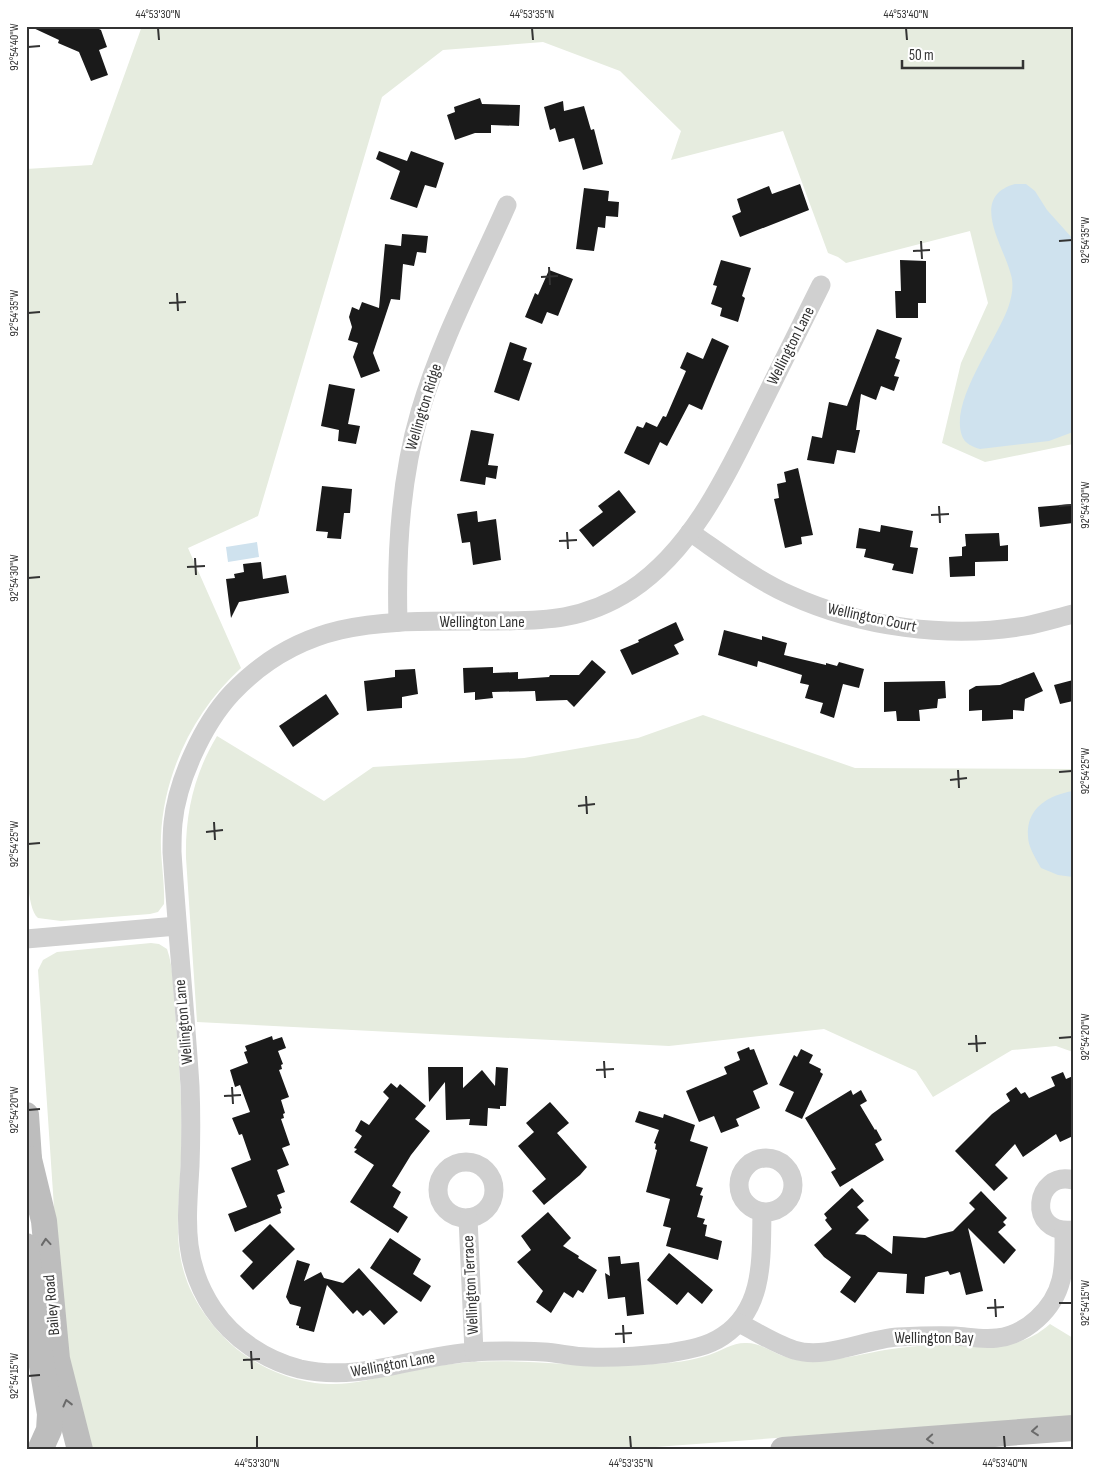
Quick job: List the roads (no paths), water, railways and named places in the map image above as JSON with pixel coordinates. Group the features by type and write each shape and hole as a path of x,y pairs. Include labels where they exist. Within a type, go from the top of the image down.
{"main road":[{"name":"Bailey Road","path":"26,1115 29,1159 26,1197"},
{"name":"Bailey Road","path":"29,1159 44,1221 57,1359 80,1450"},
{"name":"Bailey Road","path":"26,1246 38,1342 50,1414 49,1430 40,1450"},
{"path":"783,1450 997,1442 1073,1428"}],"street":[{"name":"Wellington Ridge","path":"398,622 397,570 399,530 405,476 415,431 426,393 442,350 507,205"},
{"name":"Wellington Lane","path":"762,1212 758,1282 748,1312 739,1323 723,1336 699,1347 649,1355 587,1357 545,1352 474,1352 432,1357 350,1374 324,1373 299,1368 272,1359 248,1345 227,1328 200,1286 192,1264 188,1240 186,1220 191,1125 190,1086 172,852 173,821 182,783 193,754 221,706 258,669 297,646 319,636 345,628 373,623 544,621 587,612 620,597 647,578 660,567 690,532 708,504 743,441 821,286"},
{"name":"Wellington Court","path":"690,532 740,567 788,595 818,607 861,619 909,628 943,630 1024,626 1073,614"},
{"path":"26,939 177,926"},
{"name":"Wellington Bay","path":"739,1323 794,1350 810,1353 830,1351 868,1341 895,1337 927,1335 980,1338 1010,1335 1042,1316 1053,1300 1061,1281 1068,1231 1056,1229 1044,1219 1040,1203 1042,1195 1053,1183 1060,1180 1073,1180"},
{"name":"Wellington Terrace","path":"468,1218 474,1352"}],"water":[{"path":"1015,184 1026,184 1035,191 1047,210 1073,239 1073,432 1049,441 980,449 970,445 963,439 960,422 962,406 976,370 1003,319 1011,298 1012,279 997,237 991,211 994,200 1001,190"},
{"path":"257,542 259,557 228,562 226,547"},
{"path":"1073,791 1073,877 1058,875 1041,868 1028,840 1028,826 1035,811 1041,804 1056,796"}]}
